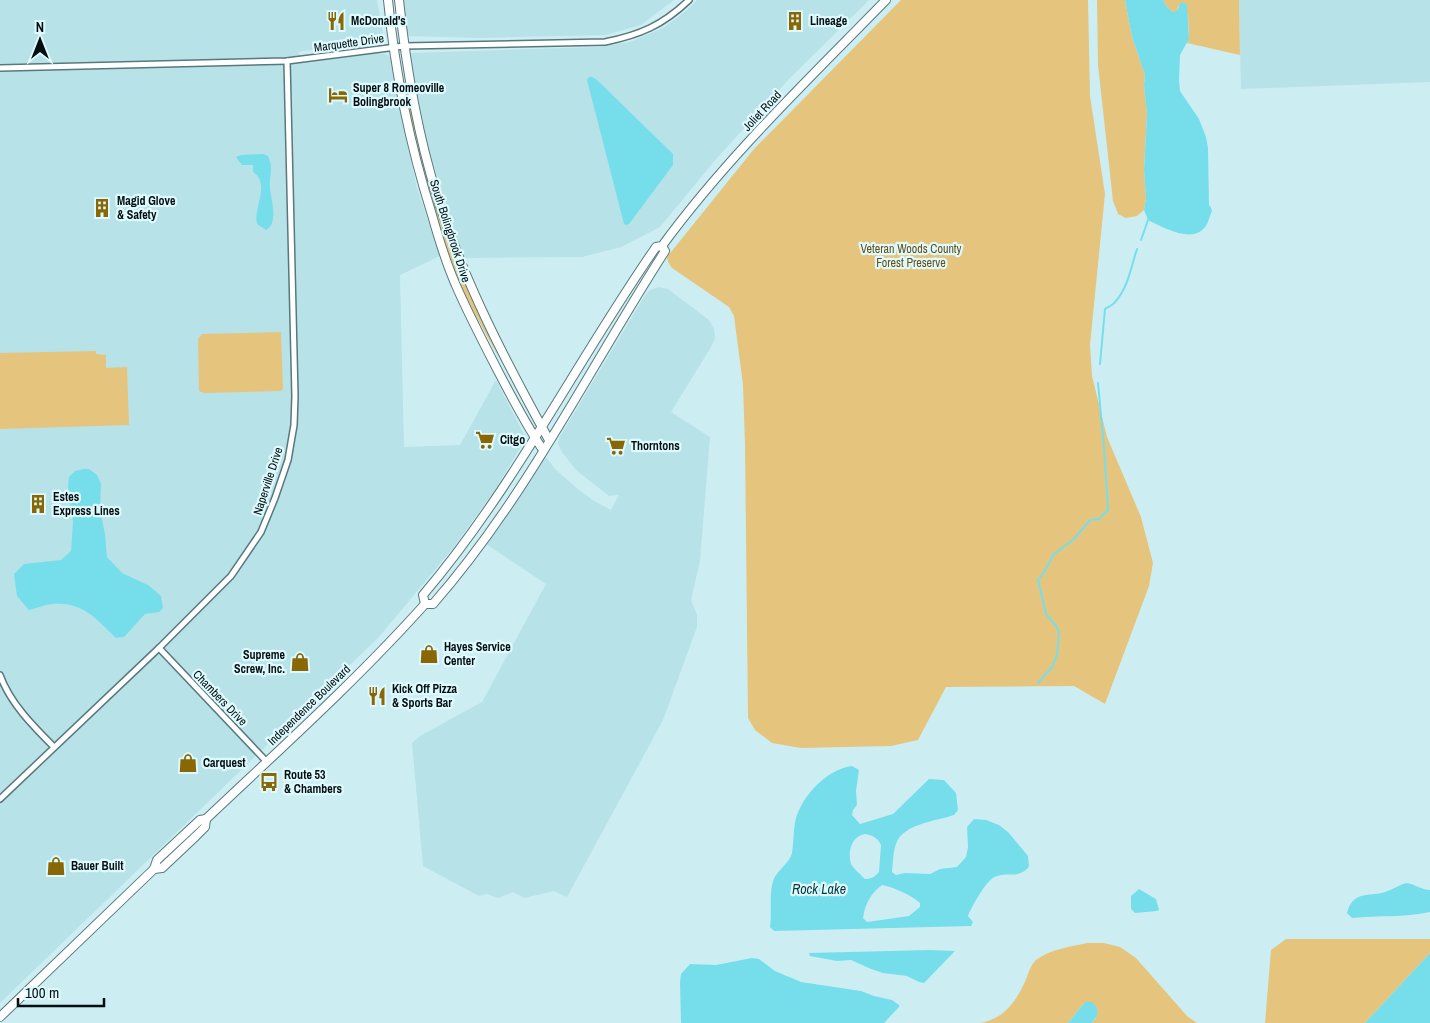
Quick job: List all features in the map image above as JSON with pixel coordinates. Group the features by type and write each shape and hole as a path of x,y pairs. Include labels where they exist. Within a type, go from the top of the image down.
{"main road":[{"name":"South Bolingbrook Drive","path":"388,0 394,47 415,154 450,270 475,325 534,437 543,450"},
{"name":"South Bolingbrook Drive","path":"399,0 404,46 420,132 435,190 448,229 476,299 498,346 549,440"},
{"name":"Joliet Road","path":"534,437 629,285 656,247 662,246 682,219 769,119 886,0"},
{"name":"Joliet Road","path":"549,440 665,251 662,246"},
{"name":"Independence Boulevard","path":"425,604 423,595 490,508 534,437"},
{"name":"Independence Boulevard","path":"0,1017 154,869 157,860 200,820 206,819 267,762 377,655 425,604 433,604 471,557 509,504 549,440"}],"street":[{"name":"Marquette Drive","path":"0,68 287,61 404,46 605,42 630,37 650,29 672,16 689,0"},
{"name":"Naperville Drive","path":"0,798 224,584 261,532 275,498 288,460 294,425 295,396 287,61"},
{"name":"Chambers Drive","path":"159,648 267,762"},
{"path":"0,675 18,707 54,747"}],"shaded area":[{"path":"0,0 377,0 384,39 298,52 305,63 379,53 388,55 392,60 417,188 440,256 400,275 404,447 460,445 496,380 526,438 497,487 454,547 379,637 0,1003"},
{"path":"403,0 674,0 641,25 606,35 481,38 407,36"},
{"path":"697,0 869,0 790,78 717,158 660,227 621,247 582,257 463,258 427,145 409,53 599,47 630,42 663,28"},
{"path":"1239,0 1430,0 1430,82 1241,89"},
{"path":"659,287 668,289 709,320 714,329 715,338 711,347 671,412 710,437 700,561 691,600 697,615 697,627 663,720 567,897 554,891 524,898 513,892 498,898 487,894 479,896 423,866 412,743 420,736 482,702 546,584 483,542 543,453 555,469 579,490 611,510 619,495 609,496 576,470 562,452 558,444 559,438 644,297 650,290"}],"green space":[{"name":"Veteran Woods County Forest Preserve","path":"901,0 1088,0 1090,96 1105,194 1090,345 1092,376 1107,437 1141,517 1153,563 1149,586 1105,704 1074,686 946,687 918,740 891,746 801,748 772,743 755,730 748,718 743,385 734,316 729,307 672,268 667,257 754,149"},
{"path":"1097,0 1125,0 1132,37 1145,75 1144,85 1147,114 1144,170 1146,198 1144,210 1137,216 1126,218 1118,214 1113,201 1098,65"},
{"path":"1163,0 1239,0 1240,55 1187,43 1189,38 1188,15 1178,6 1177,12 1173,12"},
{"path":"404,90 471,295 498,356 460,287 447,251 423,172"},
{"path":"281,332 283,389 281,391 204,393 199,391 198,339 202,334"},
{"path":"96,351 96,354 106,355 106,368 127,367 129,425 0,429 0,353"},
{"path":"1286,939 1430,939 1430,953 1365,1023 1265,1023 1271,950"},
{"path":"1087,943 1104,943 1120,947 1136,958 1187,1016 1197,1023 1092,1023 1096,1018 1085,1002 1068,1023 980,1023 997,1017 1010,1007 1036,960 1054,951"}],"water":[{"path":"1125,0 1163,0 1173,12 1177,11 1181,2 1187,4 1189,39 1180,55 1180,91 1199,119 1206,137 1208,148 1209,205 1212,210 1205,228 1198,233 1182,234 1164,228 1148,220 1144,210 1146,198 1144,170 1147,114 1144,85 1145,75 1132,37"},
{"path":"589,77 597,80 673,154 673,165 629,224 626,225 624,224 587,80"},
{"path":"263,154 268,156 271,165 270,188 273,211 272,222 266,230 257,224 256,218 261,183 253,172 253,165 242,165 236,157"},
{"path":"89,469 97,475 101,484 100,510 107,557 122,573 148,585 161,596 163,608 159,612 145,614 124,637 116,638 95,618 81,608 72,605 52,604 29,610 17,596 14,574 24,564 61,560 71,551 73,522 68,486 69,477 75,471"},
{"name":"Rock Lake","path":"852,766 859,770 856,791 857,805 852,815 860,824 893,814 929,779 944,780 956,793 958,810 954,815 921,824 905,832 900,837 895,847 893,858 892,872 896,875 905,873 930,874 940,869 957,867 966,857 968,847 967,827 974,819 986,820 999,825 1008,832 1028,856 1029,867 1021,873 997,876 989,882 969,913 968,916 973,922 971,926 774,931 770,927 773,881 792,853 795,822 799,809 817,784 843,768","holes":["865,834 874,837 881,845 879,872 869,879 865,879 856,870 851,864 850,859 850,850 854,841","882,885 912,897 920,903 920,907 909,916 867,922 863,918 865,908 872,895"]},
{"path":"1406,883 1430,890 1430,912 1352,918 1347,913 1353,901 1357,898 1385,892"},
{"path":"1139,889 1156,899 1159,910 1135,913 1131,909 1131,896"},
{"path":"955,951 924,983 907,976 883,973 851,960 837,961 810,956 809,953"},
{"path":"1430,953 1430,1023 1365,1023"},
{"path":"752,958 759,959 775,971 801,982 861,991 892,1000 899,1007 884,1023 681,1023 681,974 690,964 716,965"},
{"path":"1085,1002 1092,1002 1097,1010 1097,1015 1092,1023 1068,1023"}],"waterway":[{"path":"1141,240 1148,220"},
{"path":"1100,364 1105,309 1114,303 1123,290 1137,249"},
{"path":"1038,683 1053,666 1057,654 1059,633 1057,627 1046,614 1038,580 1054,554 1074,539 1090,520 1099,519 1108,510 1098,383"}],"place":[{"name":"McDonald's","path":"336,21"},
{"name":"Lineage","path":"795,21"},
{"name":"Super 8 Romeoville Bolingbrook","path":"338,95"},
{"name":"Magid Glove & Safety","path":"102,208"},
{"name":"Citgo","path":"485,440"},
{"name":"Thorntons","path":"616,446"},
{"name":"Estes Express Lines","path":"38,504"},
{"name":"Hayes Service Center","path":"429,654"},
{"name":"Supreme Screw, Inc.","path":"300,662"},
{"name":"Kick Off Pizza & Sports Bar","path":"377,696"},
{"name":"Carquest","path":"188,763"},
{"name":"Route 53 & Chambers","path":"269,782"},
{"name":"Bauer Built","path":"56,866"}]}
